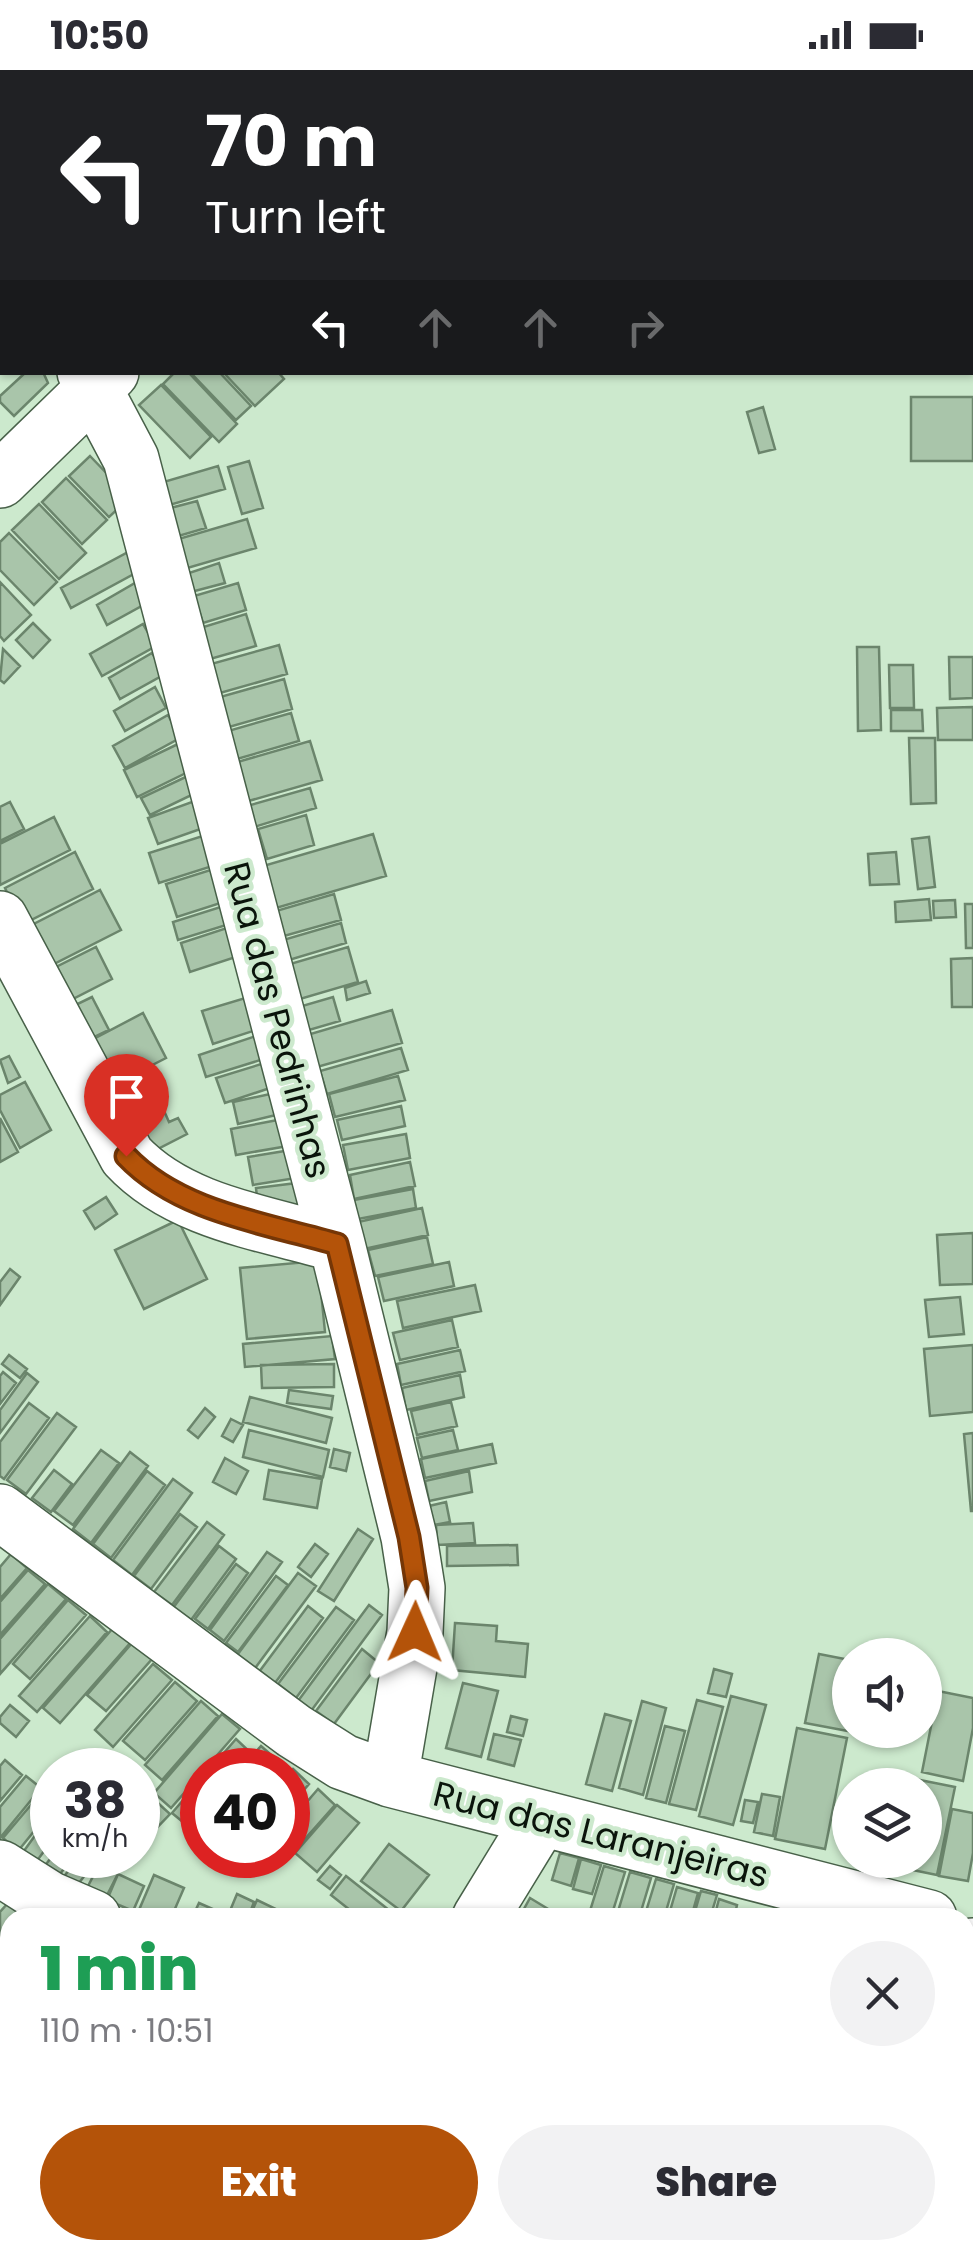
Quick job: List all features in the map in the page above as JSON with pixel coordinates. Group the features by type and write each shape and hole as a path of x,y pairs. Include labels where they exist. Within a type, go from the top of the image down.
{"street":[{"path":"0,480 96,379"},
{"name":"Rua das Pedrinhas","path":"96,379 130,459 337,1244 409,1537 417,1588 415,1632 390,1779"},
{"path":"0,919 126,1156 148,1179 189,1201 337,1244"},
{"name":"Rua das Laranjeiras","path":"0,1512 294,1730 343,1762 390,1779 540,1820 889,1908"},
{"path":"486,1908 540,1820"},
{"path":"0,1868 72,1908"}],"building":[{"path":"23,375 44,375 48,383 14,416 0,402 0,396"},
{"path":"172,375 191,375 237,424 219,442 163,384"},
{"path":"193,375 222,375 251,406 236,420"},
{"path":"226,375 281,375 284,379 255,406"},
{"path":"161,385 211,437 190,458 139,405"},
{"path":"911,397 973,397 973,461 911,461"},
{"path":"763,407 775,449 759,453 747,412"},
{"path":"90,456 112,479 123,504 109,517 69,476"},
{"path":"249,461 263,508 242,514 228,467"},
{"path":"218,466 225,489 166,506 160,483"},
{"path":"66,478 107,520 82,544 42,502"},
{"path":"197,501 206,528 175,537 167,509"},
{"path":"39,504 86,553 59,579 12,530"},
{"path":"247,519 256,548 184,569 175,540"},
{"path":"9,533 57,582 34,605 0,570 0,542"},
{"path":"132,550 143,569 71,608 61,588"},
{"path":"219,563 225,583 191,592 186,574"},
{"path":"0,582 31,615 4,641 0,636"},
{"path":"135,583 147,603 107,625 97,605"},
{"path":"238,583 246,610 203,623 194,596"},
{"path":"246,614 256,646 210,659 200,628"},
{"path":"33,623 50,640 33,658 16,640"},
{"path":"143,624 156,646 102,676 90,654"},
{"path":"279,645 287,674 220,693 211,664"},
{"path":"857,647 879,647 881,730 858,731"},
{"path":"3,649 20,666 4,683 0,680"},
{"path":"152,653 165,674 120,699 109,678"},
{"path":"949,657 973,657 973,698 950,699"},
{"path":"889,665 913,665 914,708 890,708"},
{"path":"284,679 292,709 229,727 220,697"},
{"path":"155,687 166,708 125,731 114,711"},
{"path":"973,707 973,740 938,740 937,708"},
{"path":"891,710 922,710 923,731 891,731"},
{"path":"291,713 299,741 237,759 228,731"},
{"path":"168,715 180,738 125,768 113,746"},
{"path":"909,738 935,738 936,803 911,804"},
{"path":"310,741 322,780 245,802 234,763"},
{"path":"178,744 192,770 137,797 124,770"},
{"path":"192,774 200,791 150,815 141,798"},
{"path":"310,788 316,808 254,827 247,806"},
{"path":"200,799 209,826 158,844 148,818"},
{"path":"10,802 24,829 0,841 0,807"},
{"path":"306,815 314,845 267,859 258,829"},
{"path":"54,817 70,850 0,885 0,844"},
{"path":"212,833 222,863 159,883 149,853"},
{"path":"373,834 386,876 276,908 263,866"},
{"path":"929,837 935,887 918,889 912,839"},
{"path":"75,852 93,889 23,924 5,888"},
{"path":"896,852 899,884 870,885 868,854"},
{"path":"220,867 230,900 177,917 166,884"},
{"path":"100,890 121,930 42,970 22,930"},
{"path":"334,894 341,920 284,936 276,911"},
{"path":"929,899 931,920 896,922 895,902"},
{"path":"955,900 956,917 934,918 933,901"},
{"path":"230,904 236,922 178,940 173,922"},
{"path":"965,904 973,904 973,948 966,948"},
{"path":"341,923 346,943 289,960 283,940"},
{"path":"236,925 245,954 190,972 181,943"},
{"path":"96,947 112,979 63,1004 46,972"},
{"path":"348,947 358,982 300,999 290,964"},
{"path":"973,958 973,1007 952,1007 951,959"},
{"path":"366,981 370,993 347,1000 345,988"},
{"path":"252,996 262,1028 213,1044 202,1011"},
{"path":"92,997 109,1030 84,1042 67,1009"},
{"path":"333,997 340,1021 309,1030 302,1006"},
{"path":"392,1010 402,1043 317,1067 307,1035"},
{"path":"143,1013 166,1058 109,1087 86,1043"},
{"path":"262,1034 270,1057 206,1077 199,1055"},
{"path":"401,1048 408,1070 327,1094 320,1071"},
{"path":"9,1056 20,1077 8,1083 0,1060"},
{"path":"268,1062 276,1086 225,1103 216,1078"},
{"path":"143,1074 162,1112 133,1127 114,1089"},
{"path":"398,1076 405,1100 335,1117 329,1094"},
{"path":"25,1082 51,1130 20,1148 0,1110 0,1095"},
{"path":"275,1093 280,1114 238,1124 233,1102"},
{"path":"401,1106 405,1126 342,1140 337,1120"},
{"path":"165,1113 169,1122 178,1118 187,1134 144,1156 130,1130"},
{"path":"0,1118 18,1152 0,1162"},
{"path":"283,1119 288,1146 236,1155 231,1129"},
{"path":"406,1134 410,1158 348,1170 343,1145"},
{"path":"291,1150 296,1178 253,1185 248,1157"},
{"path":"410,1162 415,1186 354,1199 350,1175"},
{"path":"297,1183 300,1212 259,1216 256,1188"},
{"path":"413,1189 416,1208 358,1219 354,1200"},
{"path":"106,1197 117,1214 95,1229 84,1211"},
{"path":"422,1208 428,1235 364,1249 358,1222"},
{"path":"178,1220 207,1279 144,1309 115,1250"},
{"path":"973,1233 973,1284 940,1285 937,1235"},
{"path":"427,1237 433,1264 375,1276 368,1250"},
{"path":"318,1261 325,1332 247,1339 240,1268"},
{"path":"449,1262 454,1286 384,1301 378,1277"},
{"path":"10,1269 20,1277 0,1305 0,1282"},
{"path":"475,1285 481,1311 403,1328 397,1301"},
{"path":"960,1297 964,1334 929,1337 925,1300"},
{"path":"452,1320 458,1347 400,1360 393,1333"},
{"path":"332,1336 335,1359 245,1367 243,1344"},
{"path":"973,1345 973,1412 930,1416 924,1349"},
{"path":"460,1350 465,1371 401,1385 397,1364"},
{"path":"9,1355 27,1369 20,1378 2,1364"},
{"path":"334,1364 334,1387 262,1388 261,1365"},
{"path":"3,1372 16,1383 0,1404 0,1376"},
{"path":"27,1373 38,1382 0,1433 0,1410"},
{"path":"460,1375 464,1397 406,1410 402,1388"},
{"path":"289,1390 333,1396 331,1409 287,1403"},
{"path":"250,1397 332,1418 326,1443 243,1422"},
{"path":"451,1402 457,1426 417,1435 411,1411"},
{"path":"29,1403 49,1418 4,1479 0,1476 0,1442"},
{"path":"205,1408 215,1417 198,1438 188,1430"},
{"path":"57,1413 76,1427 26,1494 7,1480"},
{"path":"231,1419 243,1425 233,1442 222,1436"},
{"path":"249,1430 329,1450 323,1477 243,1457"},
{"path":"453,1430 458,1450 422,1458 417,1438"},
{"path":"973,1433 973,1511 971,1511 964,1434"},
{"path":"492,1444 496,1463 425,1478 421,1459"},
{"path":"334,1449 350,1453 346,1471 330,1467"},
{"path":"101,1450 119,1463 73,1525 54,1511"},
{"path":"130,1452 148,1466 91,1543 73,1529"},
{"path":"225,1458 248,1471 236,1494 213,1482"},
{"path":"54,1470 72,1484 51,1512 32,1498"},
{"path":"269,1470 322,1479 317,1508 264,1499"},
{"path":"147,1471 165,1485 111,1558 93,1544"},
{"path":"469,1471 472,1492 429,1501 425,1481"},
{"path":"173,1479 192,1493 132,1575 113,1560"},
{"path":"446,1502 450,1522 434,1525 429,1506"},
{"path":"180,1514 197,1527 151,1589 134,1576"},
{"path":"207,1522 224,1535 172,1605 154,1592"},
{"path":"473,1523 475,1543 437,1545 436,1525"},
{"path":"358,1529 373,1539 334,1601 318,1591"},
{"path":"315,1544 328,1554 311,1577 298,1567"},
{"path":"517,1545 518,1565 447,1566 447,1546"},
{"path":"219,1546 236,1559 191,1620 173,1608"},
{"path":"267,1552 282,1562 224,1641 210,1630"},
{"path":"11,1554 27,1568 0,1599 0,1567"},
{"path":"236,1564 248,1573 208,1629 195,1619"},
{"path":"28,1570 45,1584 0,1635 0,1602"},
{"path":"298,1573 316,1586 253,1671 235,1658"},
{"path":"276,1576 288,1585 238,1652 226,1643"},
{"path":"48,1584 66,1599 0,1674 0,1639"},
{"path":"68,1600 86,1615 30,1679 13,1664"},
{"path":"369,1605 382,1615 311,1711 298,1701"},
{"path":"308,1606 323,1618 275,1683 259,1672"},
{"path":"336,1607 354,1620 296,1698 278,1684"},
{"path":"90,1616 107,1632 37,1712 19,1696"},
{"path":"455,1623 497,1626 496,1641 528,1644 525,1677 452,1670"},
{"path":"114,1627 131,1642 60,1723 43,1708"},
{"path":"133,1642 152,1659 106,1711 87,1695"},
{"path":"362,1649 379,1663 334,1724 316,1711"},
{"path":"819,1654 832,1657 832,1728 805,1723"},
{"path":"153,1664 172,1680 113,1747 95,1730"},
{"path":"714,1669 732,1674 726,1697 708,1693"},
{"path":"175,1682 197,1701 156,1748 131,1748 123,1741"},
{"path":"463,1683 498,1691 481,1757 446,1748"},
{"path":"942,1692 973,1698 973,1728 963,1781 942,1776 942,1768 923,1768 927,1748 942,1748"},
{"path":"731,1696 766,1705 733,1825 699,1816"},
{"path":"697,1700 723,1707 696,1810 669,1804"},
{"path":"201,1701 218,1716 190,1748 180,1748 180,1759 162,1780 160,1748"},
{"path":"642,1701 666,1708 643,1795 619,1788"},
{"path":"10,1705 29,1721 16,1737 0,1723"},
{"path":"222,1714 240,1729 223,1748 193,1748"},
{"path":"605,1714 631,1721 612,1791 586,1784"},
{"path":"511,1716 527,1720 523,1736 507,1732"},
{"path":"665,1726 685,1731 666,1803 646,1798"},
{"path":"797,1728 832,1735 832,1748 845,1748 841,1768 832,1768 832,1814 825,1849 775,1839"},
{"path":"494,1734 521,1740 514,1766 488,1759"},
{"path":"236,1739 246,1748 228,1748"},
{"path":"5,1760 22,1775 0,1801 0,1766"},
{"path":"180,1763 180,1798 171,1808 160,1798 160,1786"},
{"path":"26,1776 30,1779 30,1801 0,1838 0,1807"},
{"path":"942,1784 955,1787 942,1851"},
{"path":"318,1789 335,1805 310,1833 310,1798"},
{"path":"762,1794 780,1797 773,1836 754,1832"},
{"path":"745,1800 758,1802 753,1823 741,1821"},
{"path":"180,1804 180,1820 172,1813"},
{"path":"160,1805 170,1814 160,1824"},
{"path":"337,1805 359,1823 317,1872 310,1866 310,1836"},
{"path":"30,1806 30,1836 18,1851 3,1838"},
{"path":"952,1809 973,1813 968,1881 942,1877"},
{"path":"30,1843 30,1862 21,1855"},
{"path":"389,1844 429,1875 403,1908 397,1908 361,1881"},
{"path":"560,1853 579,1858 571,1886 552,1880"},
{"path":"581,1859 601,1865 592,1894 573,1889"},
{"path":"330,1866 341,1875 330,1889 318,1880"},
{"path":"604,1866 625,1872 614,1908 591,1908"},
{"path":"630,1872 651,1878 642,1908 619,1908"},
{"path":"346,1876 386,1908 347,1908 331,1895"},
{"path":"63,1878 83,1878 73,1891 60,1882"},
{"path":"92,1878 116,1878 104,1901 85,1892"},
{"path":"116,1878 144,1886 134,1908 107,1900"},
{"path":"153,1878 184,1888 175,1908 140,1908"},
{"path":"656,1879 674,1884 667,1908 647,1908"},
{"path":"677,1887 698,1893 694,1908 671,1908"},
{"path":"701,1891 717,1895 713,1908 696,1908"},
{"path":"237,1894 254,1902 252,1908 231,1908"},
{"path":"530,1898 546,1908 524,1908"},
{"path":"719,1899 737,1905 736,1908 717,1908"},
{"path":"257,1900 274,1908 253,1908"}],"route":[{"path":"126,1156 148,1179 189,1201 337,1244 409,1537 417,1588 415,1632"}]}
